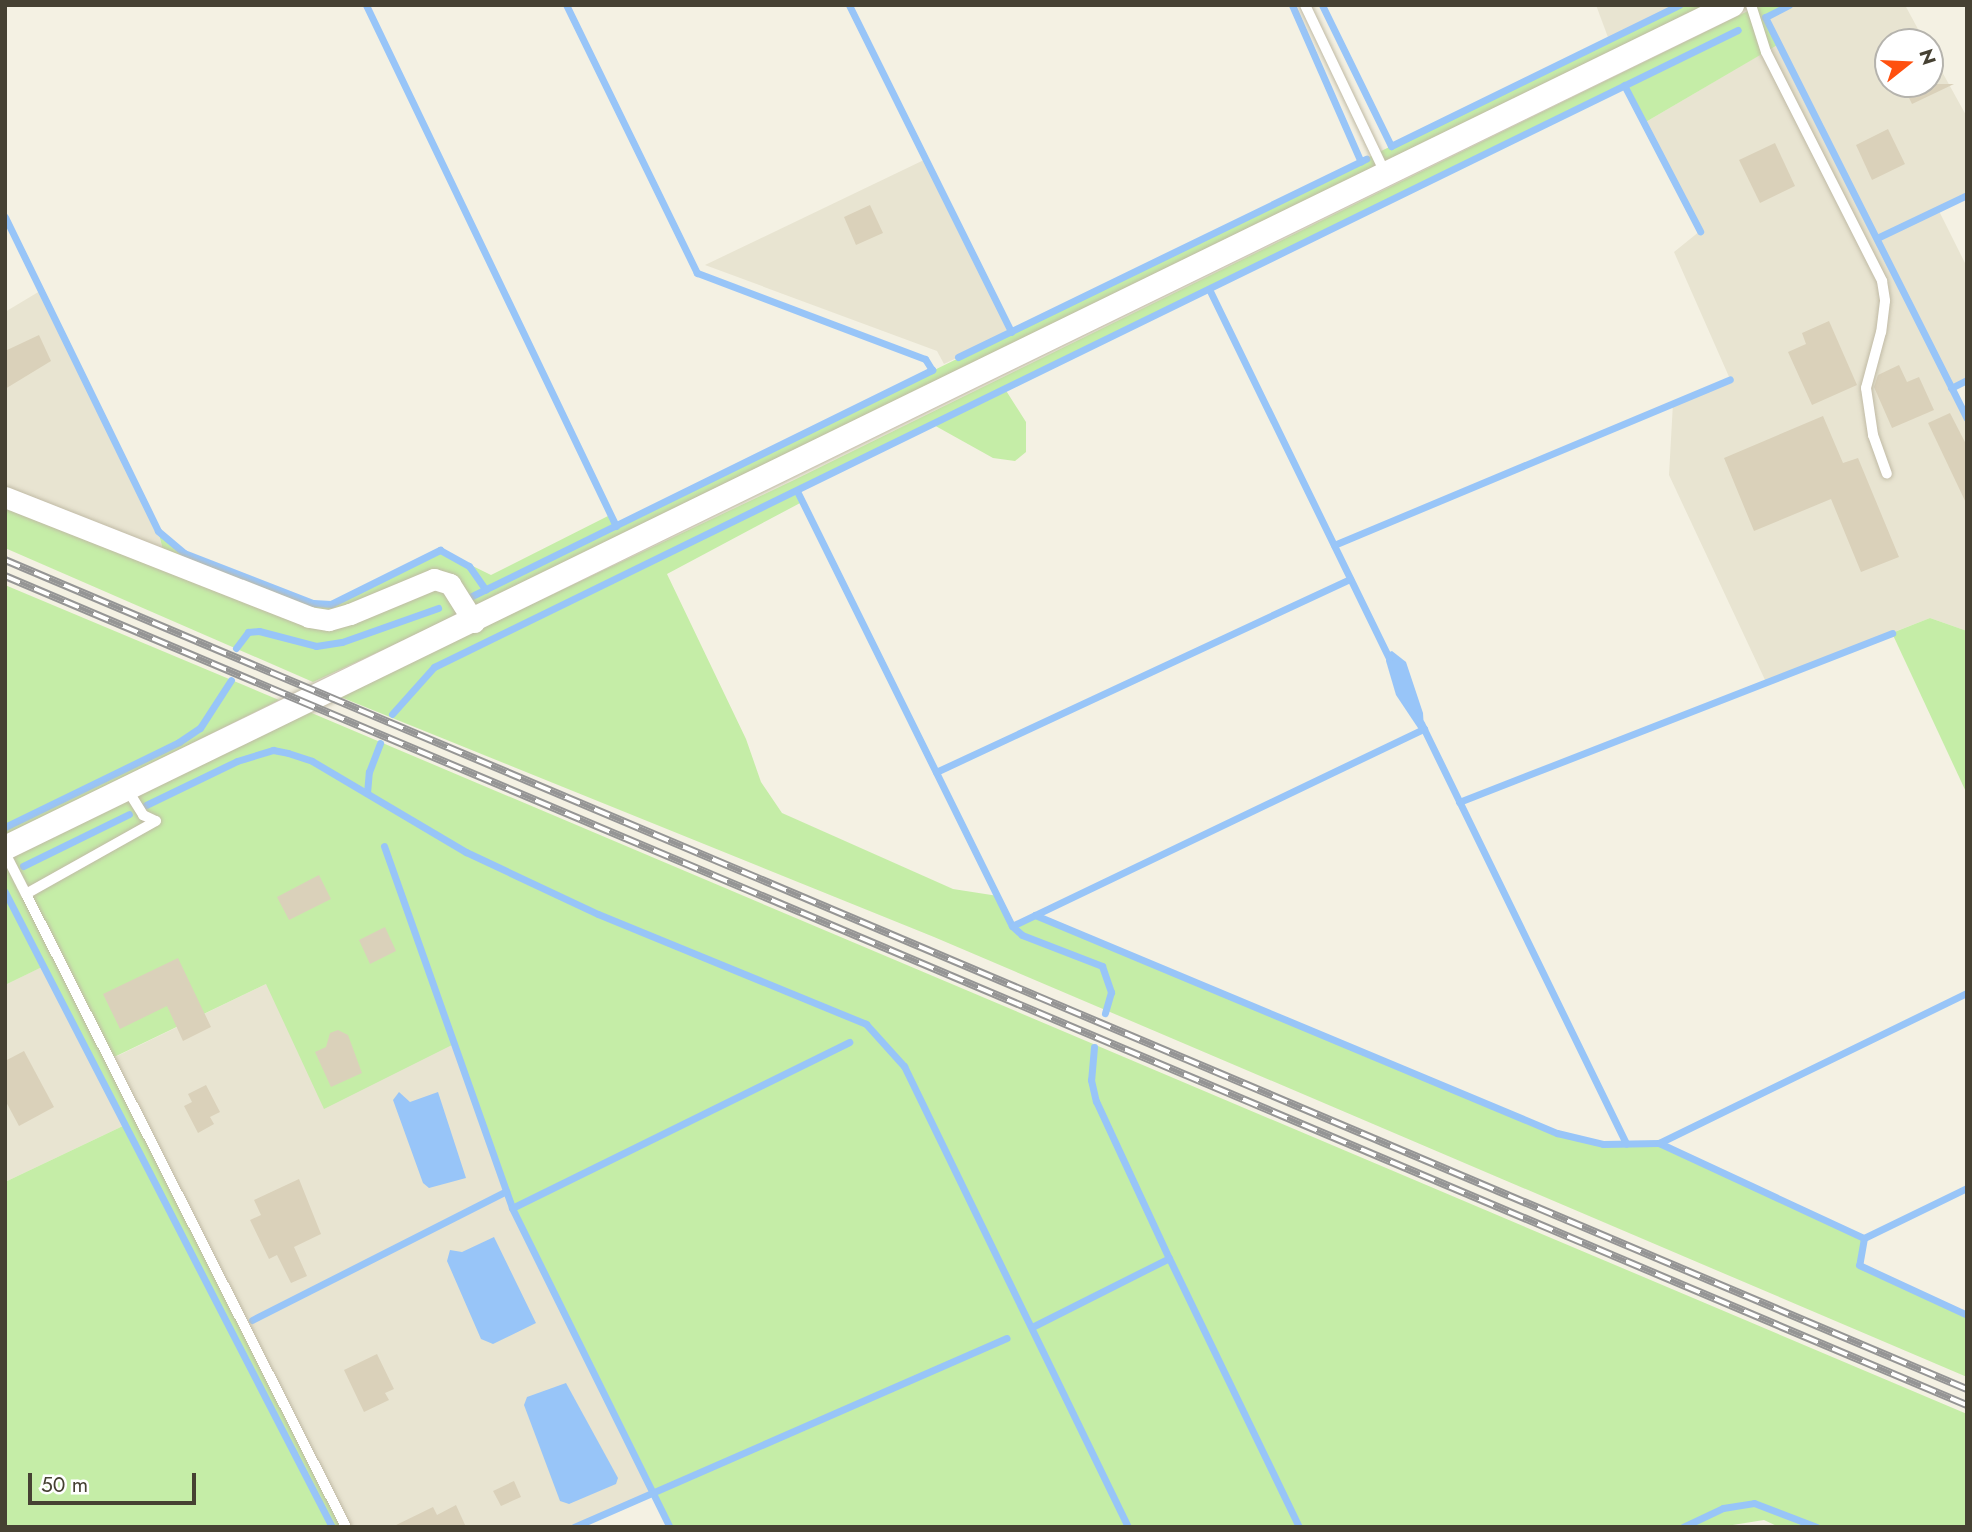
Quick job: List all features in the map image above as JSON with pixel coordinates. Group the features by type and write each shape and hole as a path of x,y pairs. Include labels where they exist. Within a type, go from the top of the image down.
{"street":[{"path":"5,851 1732,5"},
{"path":"5,497 309,617 329,620 350,614 434,579 450,584 474,622"}],"lane":[{"path":"1305,5 1387,176"},
{"path":"1751,5 1766,52 1882,281 1882,322 1866,388 1873,435 1887,474"},
{"path":"26,894 156,821 143,814 127,789"},
{"path":"5,851 346,1527"}],"shaded area":[{"path":"1596,5 1679,5 1609,40"},
{"path":"1789,5 1905,5 1917,28 1874,28 1874,98 1944,98 1944,75 1967,117 1967,195 1938,209 1967,267 1967,380 1952,388 1967,418 1967,631 1930,618 1766,682 1669,475 1673,403 1730,379 1674,252 1700,231 1644,123 1778,44 1765,17"},
{"path":"926,159 1011,332 944,364 937,351 705,265"},
{"path":"40,291 158,531 166,562 5,497 5,312"},
{"path":"43,966 125,1125 5,1182 5,985"},
{"path":"266,984 454,1044 512,1208 651,1493 574,1527 346,1527 109,1060"}],"green space":[{"path":"1679,5 1707,5 467,611 313,682 5,548 5,497 166,561 158,531 184,553 313,603 348,599 440,550 491,575 610,515 616,526"},
{"path":"1760,5 1789,5 1765,17 1779,44 1644,123 1624,85 1005,389 1026,422 1026,452 1015,461 993,458 932,424 797,491 802,502 667,574 746,739 761,782 782,813 953,889 998,896 1012,926 1035,915 1557,1133 1603,1144 1659,1143 1864,1238 1860,1265 1967,1315 1967,1377 934,937 338,696 792,481"},
{"path":"5,585 279,700 5,836"},
{"path":"1930,618 1967,631 1967,794 1892,633"},
{"path":"307,711 1967,1414 1967,1527 1779,1527 1764,1520 1720,1527 670,1527 512,1208 454,1044 324,1109 266,984 110,1059 346,1527 5,1527 5,1182 125,1125 44,966 5,985 5,859"}],"water":[{"path":"1392,651 1406,662 1423,713 1424,729 1420,731 1396,695 1386,661 1387,653"},
{"path":"399,1092 410,1102 438,1092 466,1178 429,1188 423,1183 393,1100"},
{"path":"494,1237 536,1323 493,1344 481,1339 447,1261 450,1250 462,1252"},
{"path":"566,1383 618,1478 616,1484 569,1504 560,1501 524,1405 527,1397"}],"building":[{"path":"1909,98 1925,98 1912,104"},
{"path":"1888,129 1905,164 1872,180 1856,145"},
{"path":"1775,143 1795,186 1760,203 1739,160"},
{"path":"870,205 883,233 856,245 844,217"},
{"path":"1829,321 1857,385 1812,405 1788,352 1806,344 1802,333"},
{"path":"39,335 51,361 5,389 5,351"},
{"path":"1899,365 1907,382 1919,377 1934,410 1892,428 1874,387 1878,375"},
{"path":"1950,413 1967,446 1967,505 1928,423"},
{"path":"1823,416 1843,463 1858,458 1899,557 1861,572 1831,499 1754,531 1724,458"},
{"path":"319,875 331,899 289,920 277,897"},
{"path":"385,927 396,951 370,964 359,940"},
{"path":"178,958 211,1027 183,1041 167,1006 120,1029 103,994"},
{"path":"338,1030 348,1035 362,1073 331,1087 315,1052 326,1047 330,1033"},
{"path":"24,1051 54,1107 19,1126 5,1100 5,1061"},
{"path":"206,1085 220,1112 210,1117 214,1124 198,1133 184,1106 192,1102 188,1094"},
{"path":"299,1179 321,1234 294,1247 307,1276 291,1283 277,1255 269,1259 250,1220 261,1215 254,1200"},
{"path":"377,1354 394,1389 385,1393 389,1400 364,1412 344,1370"},
{"path":"514,1481 521,1497 501,1506 493,1491"},
{"path":"456,1505 466,1527 392,1527 433,1507 437,1515"}],"waterway":[{"path":"366,5 616,526"},
{"path":"472,596 932,370 925,359 697,273 566,5"},
{"path":"849,5 1011,332"},
{"path":"1292,5 1361,162"},
{"path":"1322,5 1391,146 1679,5"},
{"path":"1789,5 1765,17 1967,418"},
{"path":"392,714 434,667 1738,30"},
{"path":"1624,85 1700,231"},
{"path":"958,357 1366,159"},
{"path":"1877,238 1967,195"},
{"path":"5,217 158,531 184,553 313,603 331,604 440,550 469,566 486,590"},
{"path":"1209,289 1389,658"},
{"path":"1334,545 1730,379"},
{"path":"1951,388 1967,380"},
{"path":"797,491 1012,926 1022,935 1102,966 1111,992 1105,1013"},
{"path":"936,772 1350,579"},
{"path":"236,648 248,632 259,631 316,646 342,642 438,608"},
{"path":"1459,802 1892,633"},
{"path":"5,827 179,742 200,728 231,680"},
{"path":"1421,723 1626,1144"},
{"path":"1012,926 1424,729"},
{"path":"367,793 369,772 380,743"},
{"path":"146,805 237,761 273,750 288,753 312,761 466,852 598,914 866,1024 904,1066 1128,1527"},
{"path":"23,866 129,814"},
{"path":"384,846 512,1208 670,1527"},
{"path":"5,892 332,1527"},
{"path":"1035,915 1557,1133 1603,1144 1659,1143 1864,1238 1859,1265 1967,1315"},
{"path":"1659,1143 1967,993"},
{"path":"512,1208 849,1042"},
{"path":"1094,1047 1091,1080 1096,1101 1169,1258"},
{"path":"1864,1238 1967,1188"},
{"path":"252,1320 506,1191"},
{"path":"1032,1327 1169,1258 1299,1527"},
{"path":"574,1527 1007,1338"},
{"path":"1683,1527 1723,1508 1754,1503 1817,1527"}],"railway":[{"path":"5,560 1967,1389"},
{"path":"5,576 1967,1405"}]}
